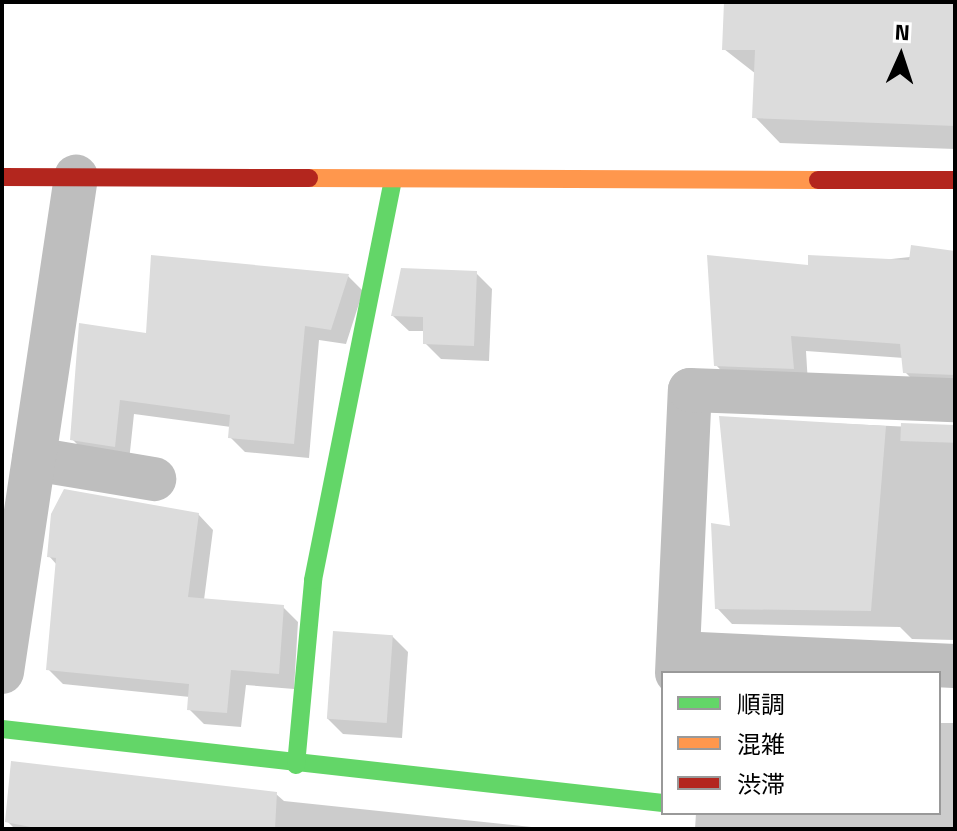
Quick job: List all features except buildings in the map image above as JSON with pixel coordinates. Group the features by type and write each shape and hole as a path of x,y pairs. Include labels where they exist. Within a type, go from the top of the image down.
{"street":[{"path":"2,177 955,180"},
{"path":"2,672 76,177"},
{"path":"296,765 313,580 393,179"},
{"path":"955,400 690,390 678,663 955,666"},
{"path":"34,459 154,479"},
{"path":"2,729 296,765 661,803"}],"traffic: fast":[{"path":"296,765 313,580 393,179"},
{"path":"2,729 661,803"}],"traffic: slow":[{"path":"309,178 818,180"}],"traffic: jam":[{"path":"2,177 309,178"},
{"path":"818,180 955,180"}]}
